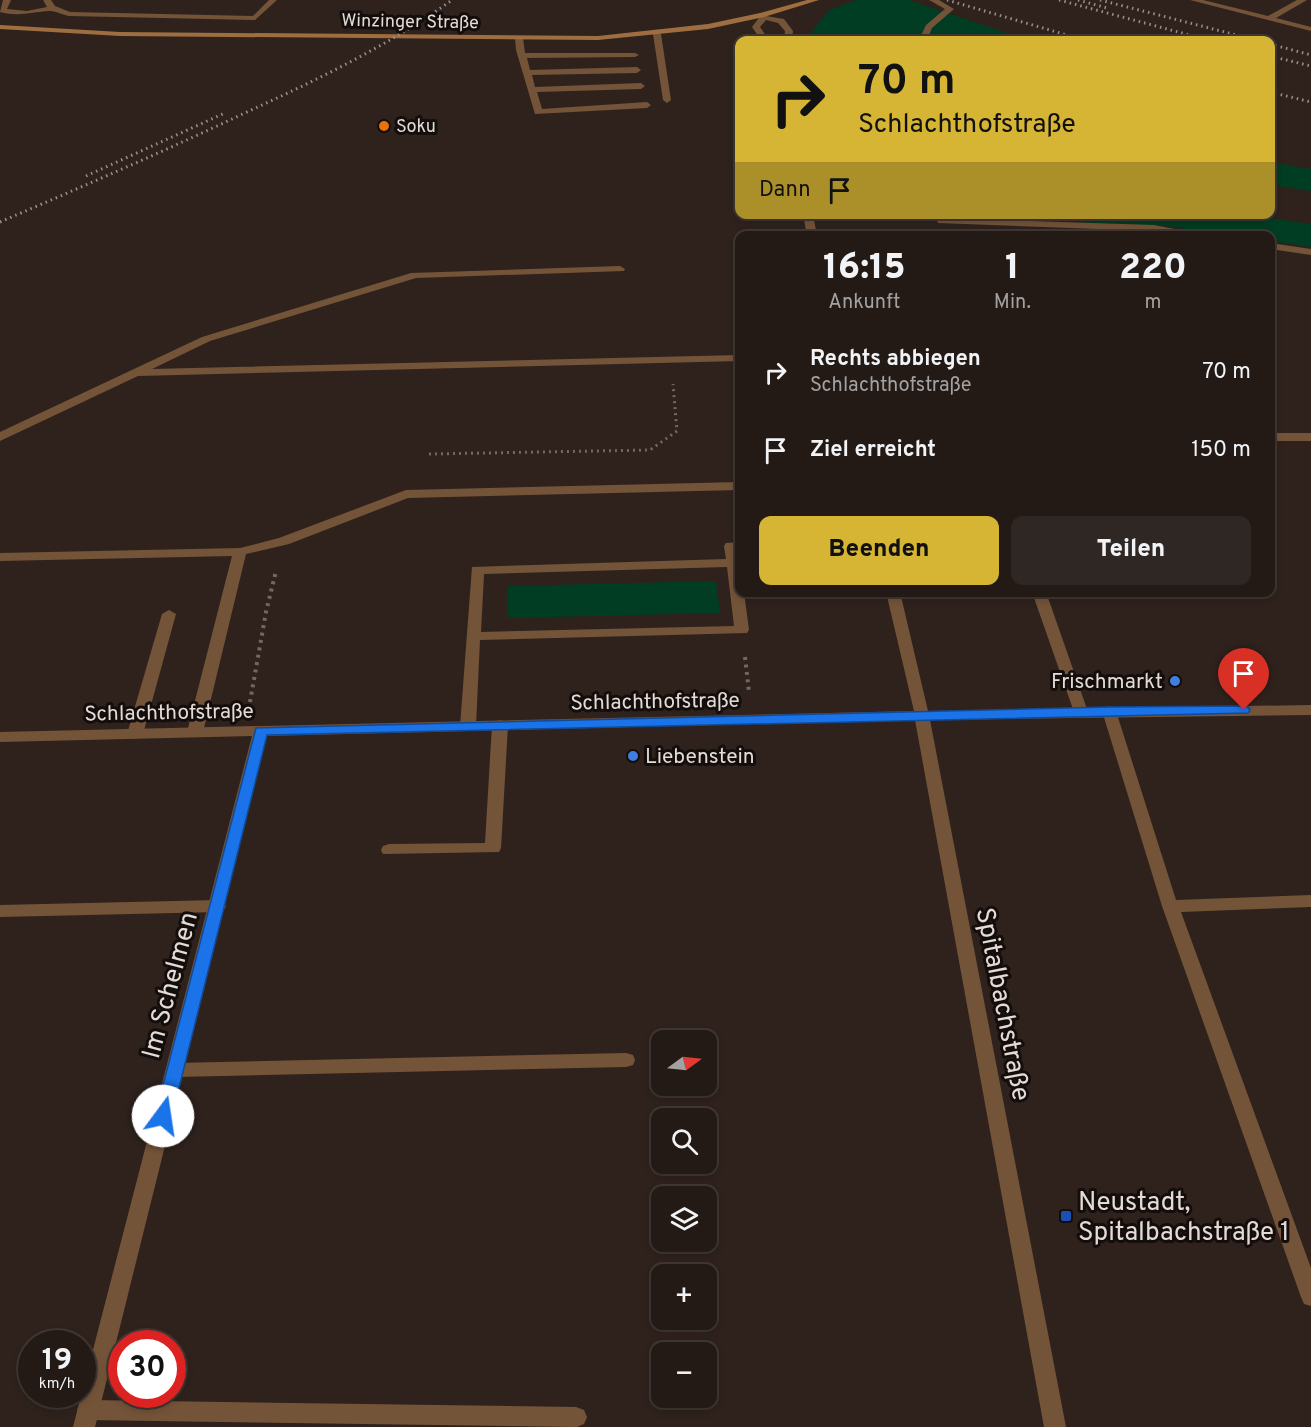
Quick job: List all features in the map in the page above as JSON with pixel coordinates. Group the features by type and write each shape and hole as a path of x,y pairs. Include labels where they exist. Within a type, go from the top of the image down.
{"street":[{"path":"7,0 2,10 15,14 29,14 50,4 69,14 255,18 273,0"},
{"name":"Winzinger Straße","path":"0,27 120,34 598,38 709,28 764,17 815,0"},
{"path":"925,36 929,27 950,9 933,0"},
{"path":"1194,0 1311,29"},
{"path":"1269,19 1302,0"},
{"path":"762,36 756,27 764,17 781,21 789,30 788,36"},
{"path":"0,36 120,34"},
{"path":"657,34 667,100"},
{"path":"519,38 538,112 647,105"},
{"path":"522,56 635,55"},
{"path":"528,73 637,70"},
{"path":"517,85 531,87 641,86"},
{"path":"942,221 1154,228 1173,231"},
{"path":"1275,247 1311,252"},
{"path":"0,437 206,339 415,275 620,269"},
{"path":"135,373 735,358"},
{"path":"1275,437 1311,437"},
{"path":"0,556 240,552 284,541 405,494 735,486"},
{"path":"735,546 731,546 735,578"},
{"path":"195,732 240,552"},
{"path":"468,726 477,570 733,563"},
{"path":"473,636 742,630 738,597"},
{"name":"Spitalbachstraße","path":"893,597 922,716 1055,1427"},
{"path":"1041,597 1080,712"},
{"path":"135,734 168,614"},
{"name":"Schlachthofstraße","path":"0,737 1109,711 1311,710"},
{"path":"1109,711 1170,906 1311,1297"},
{"path":"389,850 493,848 500,725"},
{"name":"Im Schelmen","path":"86,1419 261,731"},
{"path":"1170,906 1311,901"},
{"path":"0,910 218,906"},
{"path":"175,1070 626,1060"},
{"path":"86,1419 576,1416"}],"path":[{"path":"429,454 650,450 677,431 670,360"},
{"path":"261,731 250,702 269,598 284,541"},
{"path":"742,630 753,719"}],"green space":[{"path":"856,0 909,0 1016,36 809,36 829,10"},
{"path":"1275,163 1311,169 1311,191 1275,186"},
{"path":"1004,219 1275,219 1311,224 1311,247 1275,242 1275,231 1203,231 1166,226"},
{"path":"716,581 720,613 507,618 508,586"}],"railway":[{"path":"0,222 156,154 301,86 404,32 452,0"},
{"path":"947,0 1070,36"},
{"path":"1059,0 1193,36"},
{"path":"1078,0 1107,8"},
{"path":"1100,0 1240,36"},
{"path":"1275,45 1311,55"},
{"path":"1275,57 1311,66"},
{"path":"1275,93 1311,102"},
{"path":"86,176 225,113"}],"place":[{"name":"Soku","path":"384,126"},
{"name":"Frischmarkt","path":"1175,681"},
{"name":"Liebenstein","path":"633,756"},
{"name":"Neustadt, Spitalbachstraße 1","path":"1066,1216"}],"route":[{"path":"163,1116 261,731 1109,711 1244,710"}]}
